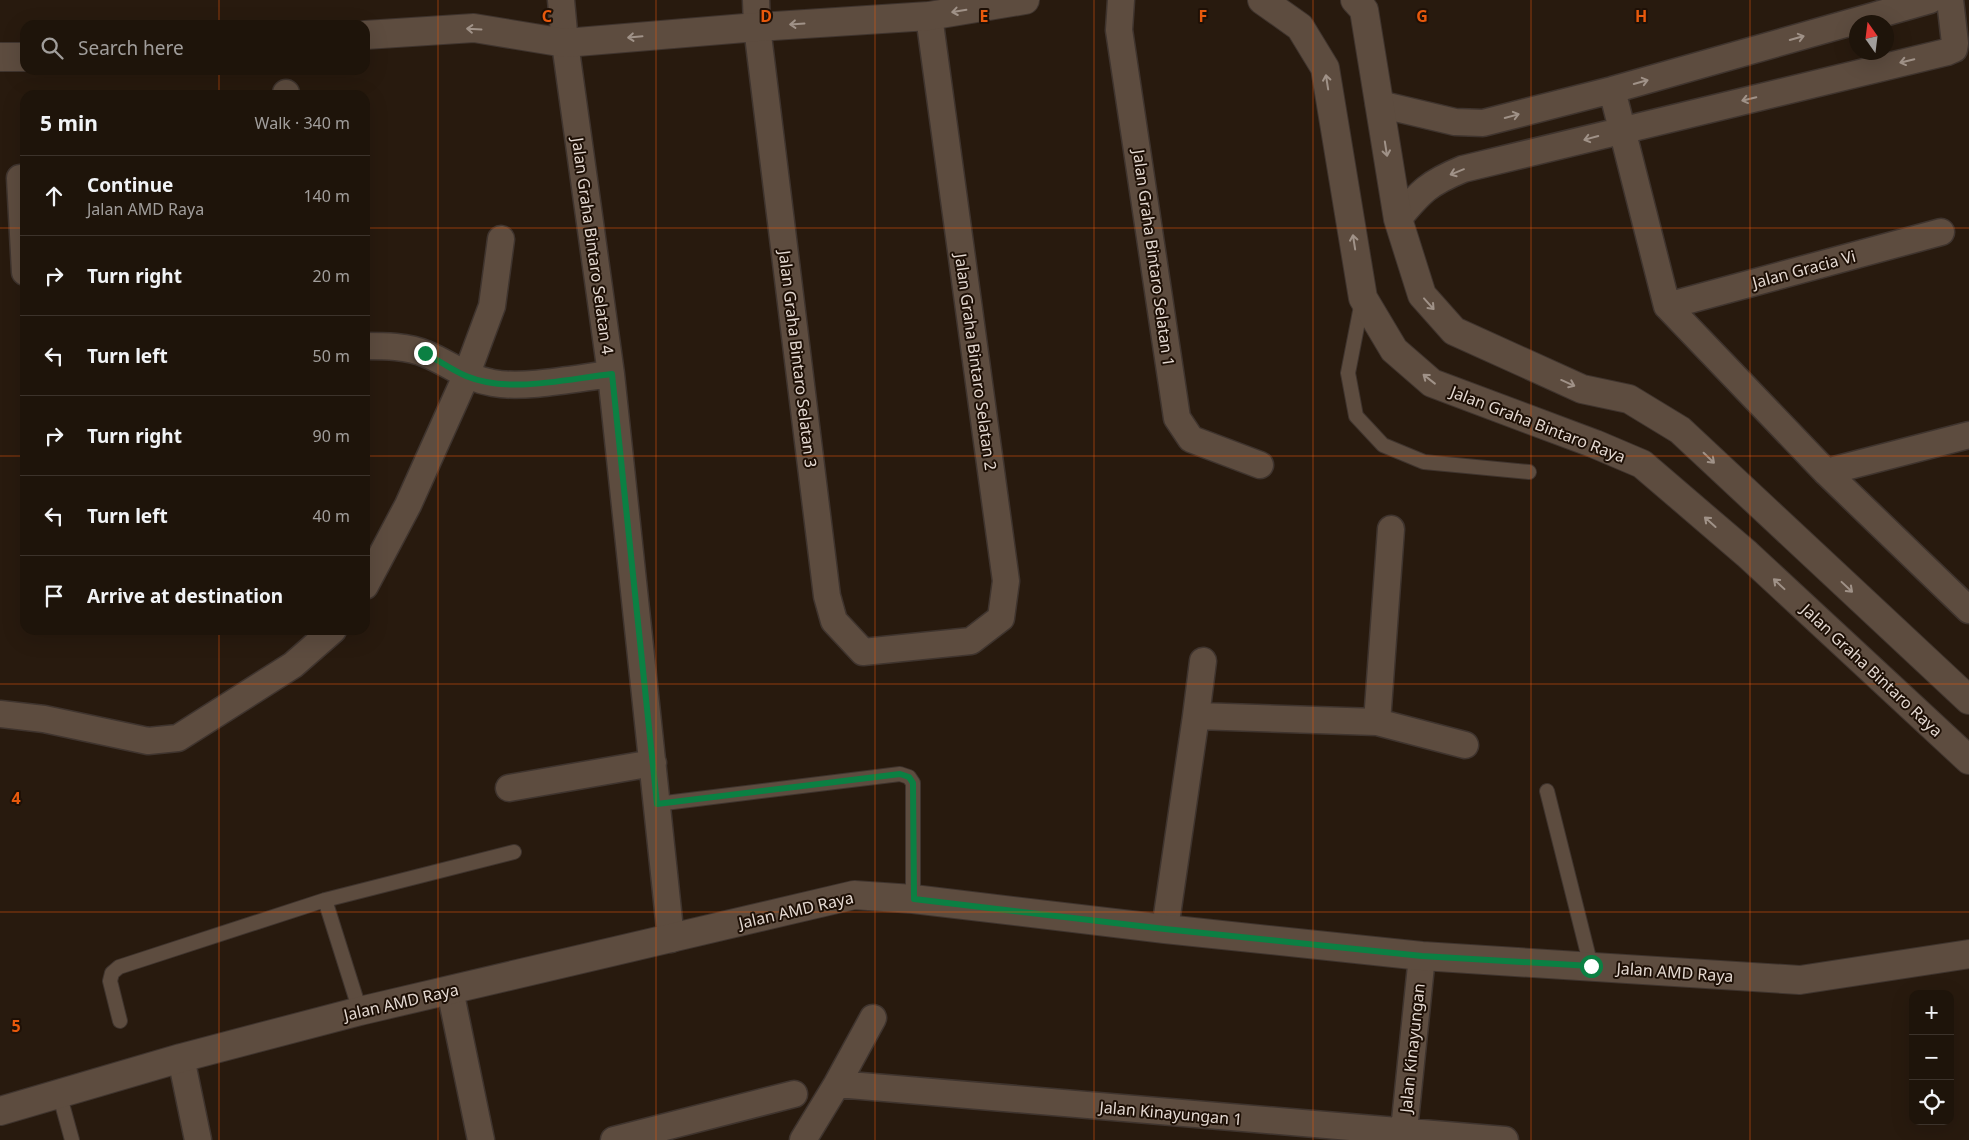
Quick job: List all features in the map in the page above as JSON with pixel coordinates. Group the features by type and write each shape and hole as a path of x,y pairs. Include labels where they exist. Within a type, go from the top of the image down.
{"main road":[{"path":"370,35 474,28 565,43 757,27 929,16 1024,0"},
{"name":"Jalan Graha Bintaro Raya","path":"1262,0 1300,27 1325,68 1363,298 1394,350 1432,383 1595,444 1642,464 1747,554 1969,760"},
{"path":"1355,0 1364,10 1398,219 1422,295 1454,331 1582,390 1629,399 1680,430 1772,519 1969,700"},
{"path":"0,57 20,57"},
{"path":"1747,554 1772,519"},
{"name":"Jalan AMD Raya","path":"0,1111 181,1058 360,1011 854,895 914,899 1165,929 1422,956 1800,980 1969,954"}],"street":[{"name":"Jalan Graha Bintaro Selatan 4","path":"561,0 565,43 612,374 671,939"},
{"name":"Jalan Graha Bintaro Selatan 3","path":"756,0 757,27 827,596 834,621 863,652 918,646"},
{"name":"Jalan Graha Bintaro Selatan 1","path":"1121,0 1120,30 1177,418 1191,439 1260,465"},
{"path":"1379,104 1454,122 1483,123 1612,90 1930,0"},
{"path":"1398,219 1417,195 1437,180 1463,169 1947,52 1954,49 1955,43 1950,0"},
{"name":"Jalan Graha Bintaro Selatan 2","path":"918,646 971,641 1001,618 1006,581 929,16"},
{"path":"1612,90 1667,306 1826,472 1969,610"},
{"path":"1483,123 1490,163"},
{"name":"Jalan Gracia Vi","path":"1667,306 1941,232"},
{"path":"370,577 408,505 466,376 492,306 502,240"},
{"path":"370,346 389,346 425,353 466,376 494,384 521,385 612,374"},
{"path":"1826,472 1969,434"},
{"path":"1377,722 1391,529"},
{"path":"0,714 44,719 148,741 178,738 292,665 327,635"},
{"path":"1165,929 1204,660"},
{"path":"1196,716 1377,722 1465,745"},
{"path":"509,788 653,763"},
{"name":"Jalan Kinayungan","path":"1404,1136 1422,956"},
{"path":"450,990 481,1140"},
{"path":"803,1140 837,1084 873,1018"},
{"path":"181,1058 198,1140"},
{"name":"Jalan Kinayungan 1","path":"837,1084 1404,1136 1505,1140"},
{"path":"614,1140 794,1094"}],"lane":[{"path":"1363,298 1348,373 1356,416 1362,423 1383,445 1424,462 1529,472"},
{"path":"657,804 900,774 909,777 913,783 914,899"},
{"path":"1547,791 1591,966"},
{"path":"120,1021 110,981 112,973 119,967 325,900 514,852"},
{"path":"325,900 360,1011"},
{"path":"59,1093 72,1140"}],"route":[{"path":"425,353 466,376 494,384 521,385 612,374 657,804 900,774 909,777 913,783 912,863 914,899 1165,929 1422,956 1591,966"}]}
